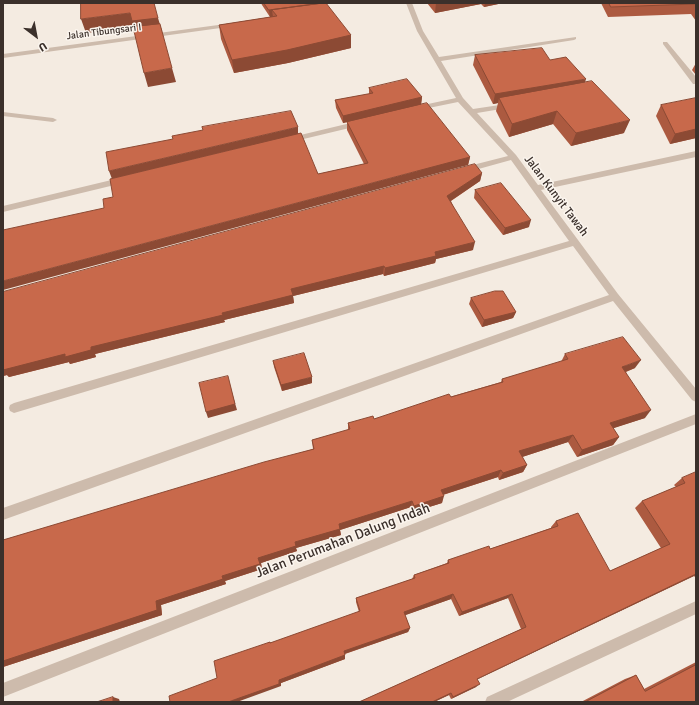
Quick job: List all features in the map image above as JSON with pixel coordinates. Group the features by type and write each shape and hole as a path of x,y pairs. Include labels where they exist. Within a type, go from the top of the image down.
{"street":[{"name":"Jalan Kunyit Tawah","path":"409,3 420,31 460,98 513,157 615,297 695,393"},
{"name":"Jalan Tibungsari I","path":"3,56 241,24"},
{"path":"436,60 574,38"},
{"path":"665,43 696,82"},
{"path":"406,112 460,98"},
{"path":"471,112 517,104"},
{"path":"3,114 53,120"},
{"path":"282,142 367,121"},
{"path":"536,188 696,154"},
{"path":"452,174 513,157"},
{"path":"3,209 135,177"},
{"path":"14,408 576,242"},
{"path":"3,514 615,297"},
{"name":"Jalan Perumahan Dalung Indah","path":"3,690 695,420"},
{"path":"492,702 696,606"}],"building":[{"path":"81,3 154,3 158,18 132,21 130,13 81,19"},
{"path":"264,3 322,3 269,10"},
{"path":"326,3 351,35 287,50 232,60 219,25 277,16 272,10"},
{"path":"609,3 696,3 696,5 611,7"},
{"path":"160,24 172,68 144,73 133,27"},
{"path":"542,48 550,60 566,57 586,79 495,94 475,55"},
{"path":"407,79 422,97 343,116 335,100 373,93 369,88"},
{"path":"592,81 630,120 576,133 557,111 512,124 499,98"},
{"path":"696,98 696,129 675,134 661,105"},
{"path":"427,103 470,157 3,281 3,230 104,208 103,199 113,197 110,179 301,133 318,174 368,163 347,122"},
{"path":"291,111 298,127 109,171 106,152 173,139 172,136 203,130 202,127"},
{"path":"475,164 482,173 447,196 475,242 435,252 436,256 385,268 384,266 291,289 293,295 222,313 223,315 91,347 91,350 65,357 65,354 3,370 3,292"},
{"path":"501,183 531,220 505,228 475,190"},
{"path":"495,291 503,291 516,312 484,320 471,298"},
{"path":"623,337 641,360 622,367 651,410 610,423 619,437 582,450 573,435 519,451 527,465 503,473 501,470 441,490 444,496 414,506 412,501 339,524 340,529 295,542 296,546 258,558 260,564 222,576 223,579 156,601 157,610 3,661 3,540 264,462 314,449 312,440 350,429 348,423 373,416 374,419 449,394 451,397 503,382 502,379 568,359 565,354"},
{"path":"304,353 312,377 281,385 273,361"},
{"path":"228,376 235,404 206,412 199,383"},
{"path":"696,472 696,574 477,679 480,684 453,697 451,693 432,702 359,702 526,627 512,594 462,612 453,594 404,612 410,628 344,651 345,655 279,680 279,684 228,702 170,702 169,696 217,678 214,661 360,611 356,598 415,578 414,575 449,563 448,560 489,546 490,549 558,526 556,521 578,513 610,571 670,544 642,501 685,483 682,478"},
{"path":"696,665 696,702 585,702 636,675 645,691"},
{"path":"113,697 113,702 97,702"}]}
